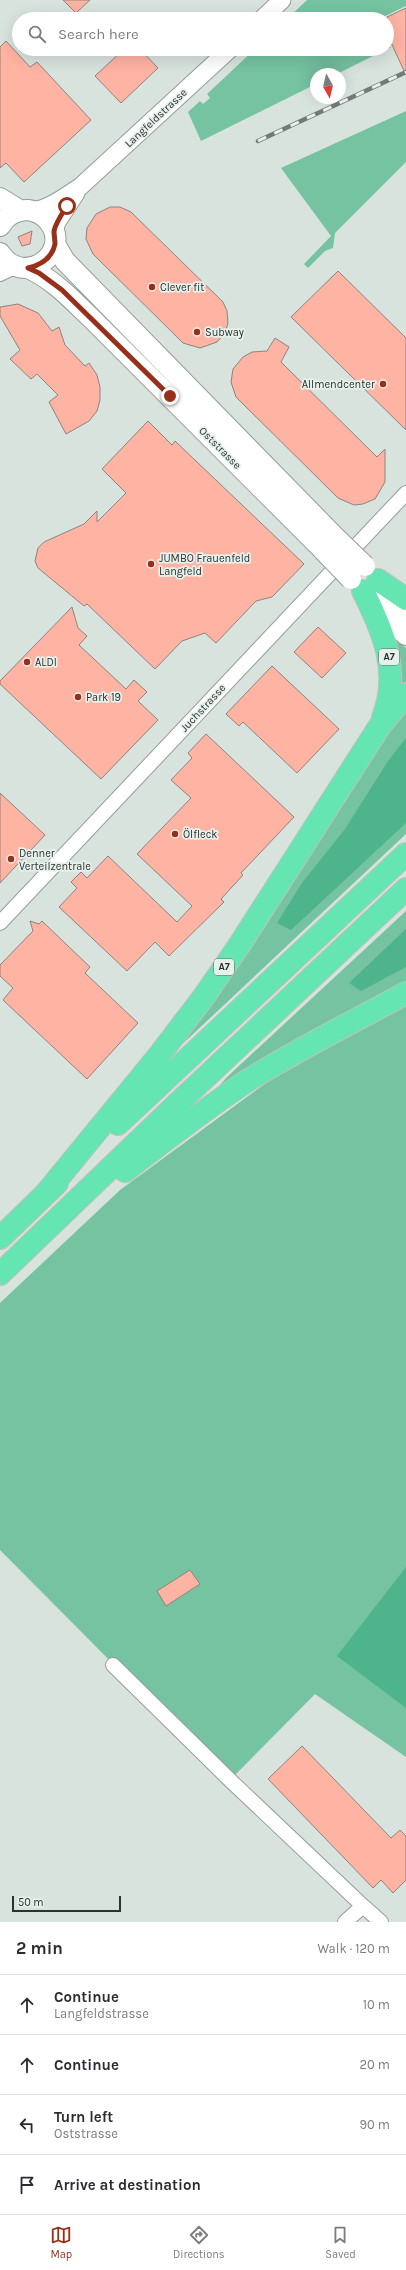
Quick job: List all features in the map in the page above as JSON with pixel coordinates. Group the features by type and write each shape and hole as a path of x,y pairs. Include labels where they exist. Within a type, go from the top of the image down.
{"highway":[{"path":"364,579 406,599"},
{"name":"A7","path":"364,579 390,660 388,700 379,727"},
{"name":"A7","path":"47,1192 160,1054 205,995 240,944 379,727 406,694"},
{"name":"A7","path":"0,1238 280,970 406,854"},
{"path":"0,1274 182,1099 406,889"},
{"path":"43,1233 216,1102 284,1059 406,994"}],"main road":[{"path":"0,198 28,211"},
{"path":"0,226 6,218 28,211"},
{"name":"Oststrasse","path":"28,211 46,219 65,261 329,544"},
{"path":"15,270 46,260 54,238"},
{"name":"Oststrasse","path":"0,252 15,270 39,273 62,290 364,579 406,613"},
{"name":"Oststrasse","path":"364,579 406,635"}],"street":[{"path":"269,12 282,0"},
{"name":"Langfeldstrasse","path":"28,211 44,209 61,200 81,186 222,56"},
{"name":"Langfeldstrasse","path":"54,238 57,222 81,186"},
{"name":"Juchstrasse","path":"0,923 406,493"},
{"path":"113,1666 232,1782 381,1922"},
{"path":"345,1922 363,1906"}],"green space":[{"path":"307,0 406,0 406,6 394,12 294,12"},
{"path":"248,56 373,56 346,70 346,68 310,68 310,87 201,141 188,112 200,101 203,104 210,98 207,94"},
{"path":"406,111 406,162 335,233 333,248 325,251 308,268 304,264 331,236 281,168"},
{"path":"394,638 406,648 406,686 401,690"},
{"path":"406,705 406,834 175,1051"},
{"path":"406,738 406,823 291,930 277,923 302,883 345,829 388,761"},
{"path":"406,911 406,984 212,1094 227,1077"},
{"path":"406,929 406,967 361,991 349,983"},
{"path":"406,1005 406,1757 315,1694 235,1775 135,1686 0,1550 0,1303 120,1190 285,1069"},
{"path":"406,1567 406,1708 337,1656"}],"building":[{"path":"63,0 90,0 77,12 75,12"},
{"path":"406,8 406,75 394,49 394,14"},
{"path":"6,41 12,48 12,56 20,56 30,67 37,62 91,120 24,182 6,163 0,168 0,47"},
{"path":"116,56 147,56 158,68 121,103 95,76"},
{"path":"110,207 120,207 131,212 223,302 227,311 228,323 225,333 217,342 200,348 183,343 93,254 86,239 87,228 96,214"},
{"path":"32,231 30,244 22,246 18,237"},
{"name":"Allmendcenter","path":"338,271 406,338 406,430 291,317"},
{"path":"18,304 38,313 52,331 59,327 65,345 85,366 89,363 97,375 100,387 100,400 97,411 89,421 66,434 49,402 58,395 37,374 31,379 10,359 20,350 0,316 0,307"},
{"path":"275,338 289,347 281,362 377,457 385,449 385,482 375,499 363,504 354,505 338,498 236,397 231,382 233,369 243,357 252,352 267,351"},
{"name":"JUMBO Frauenfeld Langfeld","path":"148,421 172,445 175,441 304,564 272,597 256,601 216,643 205,633 182,641 155,669 87,604 84,606 38,568 35,561 38,548 44,542 84,524 97,511 97,522 126,493 102,469"},
{"name":"Park 19","path":"72,607 78,628 87,636 79,645 126,689 134,680 147,692 138,701 158,720 101,779 0,684 0,681"},
{"path":"318,627 346,653 322,678 294,652"},
{"path":"272,666 339,729 297,773 243,722 239,726 226,714"},
{"path":"206,734 294,817 241,873 243,875 221,899 224,902 169,956 155,942 127,971 59,907 77,888 71,882 81,872 87,878 108,856 177,922 192,906 137,854 191,798 171,780 192,758 188,753"},
{"name":"Denner Verteilzentrale","path":"0,793 45,835 0,883"},
{"path":"30,921 39,924 42,921 90,967 85,973 138,1023 87,1079 3,1000 13,988 0,976 0,965 33,931"},
{"path":"190,1570 200,1584 166,1606 157,1591"},
{"path":"302,1746 391,1838 400,1830 406,1836 406,1880 393,1893 381,1880 373,1888 268,1779"}],"railway":[{"path":"258,141 406,72"}],"place":[{"name":"Clever fit","path":"152,287"},
{"name":"Subway","path":"197,332"},
{"name":"Allmendcenter","path":"383,384"},
{"name":"JUMBO Frauenfeld Langfeld","path":"151,564"},
{"name":"ALDI","path":"27,662"},
{"name":"Park 19","path":"78,697"},
{"name":"Ölfleck","path":"175,834"},
{"name":"Denner Verteilzentrale","path":"11,859"}],"route":[{"path":"67,206 57,222 54,232 55,244 50,256 35,267 28,268 39,273 62,290 170,396"}]}
